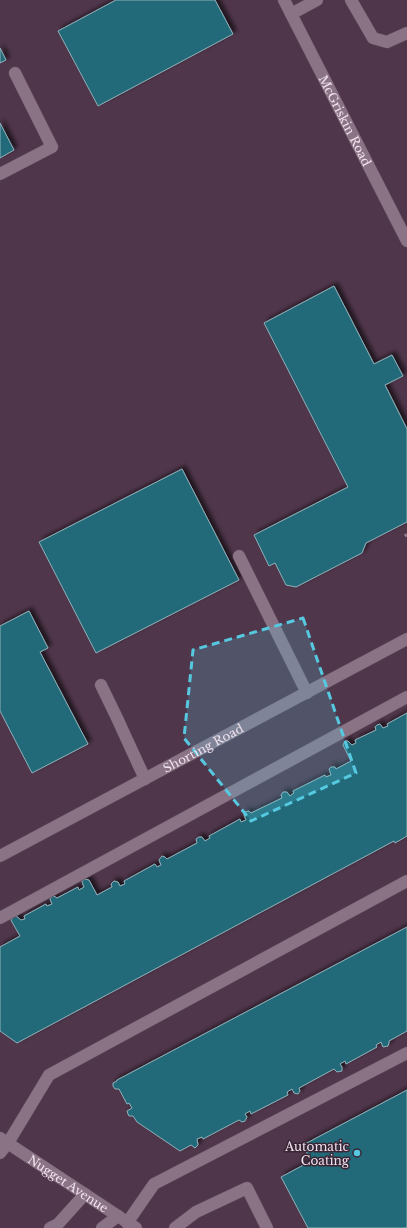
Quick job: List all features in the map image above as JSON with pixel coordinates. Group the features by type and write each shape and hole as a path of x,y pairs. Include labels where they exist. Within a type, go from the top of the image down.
{"street":[{"name":"McGriskin Road","path":"284,0 407,241"},
{"path":"291,14 317,0"},
{"path":"351,0 373,38 387,42 407,33"},
{"path":"0,174 52,147 15,73"},
{"path":"239,556 307,693"},
{"name":"Shorting Road","path":"0,856 407,639"},
{"path":"100,684 145,779"},
{"path":"0,918 407,697"},
{"path":"0,1154 4,1141 49,1075 407,881"},
{"path":"102,1228 127,1222 154,1184 407,1052"},
{"name":"Nugget Avenue","path":"4,1141 127,1222"},
{"path":"175,1228 196,1212 247,1188 267,1228"},
{"path":"50,1228 58,1224 84,1194"}],"highlighted area":[{"path":"303,618 356,773 251,821 184,738 193,650"}],"shaded area":[{"path":"0,0 407,0 407,1228 0,1228"}],"building":[{"path":"116,0 215,0 233,34 98,106 58,31"},
{"path":"0,48 6,60 0,63"},
{"path":"0,123 14,150 0,158"},
{"path":"334,286 374,364 392,355 403,376 385,385 407,429 407,522 366,543 362,553 296,587 286,585 275,563 269,566 254,535 348,487 264,323"},
{"path":"182,469 239,580 96,653 39,542"},
{"path":"29,611 48,648 40,652 88,744 32,773 0,711 0,626"},
{"path":"407,713 407,836 395,843 394,841 17,1043 0,1031 0,947 20,936 11,920 13,917 16,916 21,920 25,919 24,916 46,904 47,906 52,904 50,899 52,896 57,898 78,887 79,890 84,887 82,882 85,879 89,880 97,895 112,887 111,884 114,881 118,882 120,886 125,884 124,881 155,864 157,867 161,865 159,860 162,856 167,859 197,843 196,839 199,837 202,837 205,841 210,838 209,836 240,819 241,822 246,820 244,815 245,812 249,811 251,813 282,798 281,795 283,792 287,792 290,796 294,793 293,791 325,775 326,777 331,775 329,769 331,767 335,767 336,769 351,761 343,745 345,741 348,741 352,745 356,743 355,740 376,730 375,727 377,725 380,724 383,728 388,726 387,724"},
{"path":"407,927 407,1031 389,1041 388,1046 383,1047 381,1042 376,1045 377,1047 346,1064 345,1061 340,1064 342,1071 337,1072 334,1069 299,1088 300,1091 298,1094 294,1093 292,1089 287,1092 288,1095 251,1114 250,1111 245,1114 247,1117 245,1121 242,1122 239,1120 203,1139 202,1137 197,1139 198,1145 195,1148 191,1145 180,1151 137,1122 133,1116 129,1116 127,1111 132,1108 129,1103 127,1104 119,1089 115,1089 113,1086 113,1083 117,1080"},
{"name":"Automatic Coating","path":"407,1090 407,1227 308,1228 281,1177 311,1161 303,1145"}],"place":[{"name":"Automatic Coating","path":"357,1153"}]}
